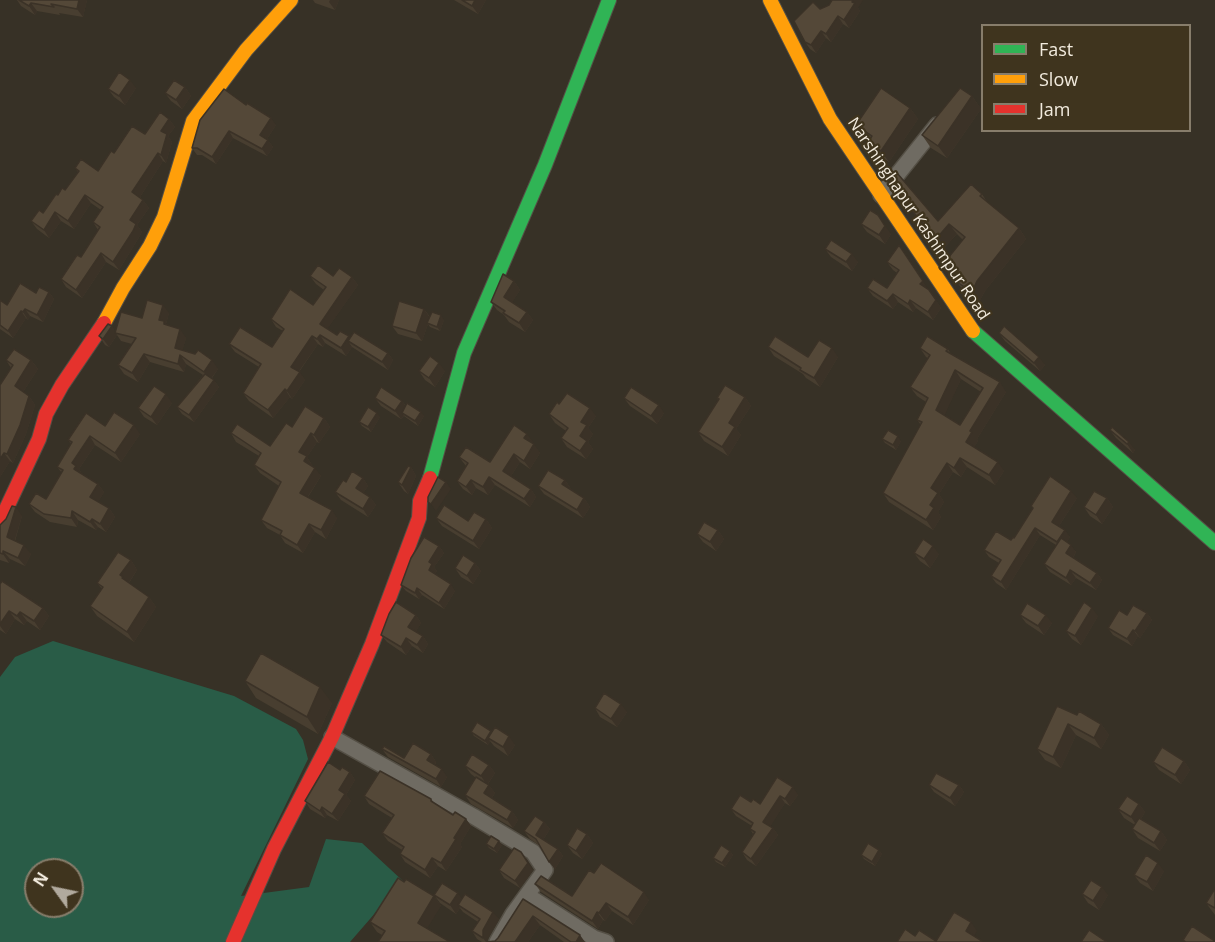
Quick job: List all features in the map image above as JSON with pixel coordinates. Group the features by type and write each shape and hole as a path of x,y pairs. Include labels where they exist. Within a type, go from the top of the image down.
{"street":[{"path":"0,522 39,439 46,414 62,385 112,311 164,217 193,121 246,50 291,0"},
{"path":"233,942 274,849 332,736 372,644 419,518 420,501 432,474 465,353 545,165 609,0"},
{"name":"Narshinghapur Kashimpur Road","path":"770,0 830,119 973,332 1215,543"},
{"path":"881,195 943,117"},
{"path":"332,736 533,852 545,870 497,942"},
{"path":"527,895 594,938 606,942"}],"green space":[{"path":"53,641 234,696 296,729 303,740 308,759 241,896 309,887 326,839 362,843 403,881 350,942 0,942 0,677 15,657"}],"building":[{"path":"19,0 79,0 77,9 51,4 54,7 31,3 29,6"},
{"path":"462,0 475,0 472,6"},
{"path":"832,0 853,0 852,2 855,3 844,20 838,16 826,34 821,31 811,45 805,42 794,21 813,2 820,9 829,5"},
{"path":"119,72 130,80 119,96 108,89"},
{"path":"174,80 185,87 176,100 165,93"},
{"path":"881,88 910,108 881,151 868,143 872,136 856,125"},
{"path":"960,88 972,96 938,146 922,135"},
{"path":"224,89 246,105 247,103 271,118 260,135 268,140 262,149 229,131 212,157 197,148 192,148 200,120"},
{"path":"160,112 169,119 161,131 167,134 161,155 158,153 132,192 143,200 130,220 136,224 133,231 113,262 101,253 76,290 61,279 77,255 81,257 100,227 93,222 103,207 85,195 68,221 55,212 44,230 31,221 39,210 43,213 62,188 65,190 79,171 75,168 81,159 98,171 111,151 114,153 132,126 145,134"},
{"path":"897,173 938,221 971,184 982,194 980,196 1019,228 977,281 972,292 957,282 959,278 951,272 931,244 934,241 948,258 965,237 949,224 936,239 888,182"},
{"path":"870,210 878,215 885,226 879,235 861,224"},
{"path":"831,240 852,254 846,262 825,249"},
{"path":"899,245 923,281 920,284 929,290 936,300 928,312 910,300 908,304 893,294 887,301 867,288 873,279 887,288 899,270 887,262"},
{"path":"318,265 333,276 339,268 352,277 320,324 337,335 340,331 349,336 341,348 320,335 317,339 312,336 291,367 300,372 287,391 285,389 268,410 243,393 261,364 229,344 240,327 272,347 284,329 271,319 290,289 313,305 326,287 310,276"},
{"path":"503,274 514,281 504,297 527,312 519,323 491,302"},
{"path":"20,283 36,293 39,287 49,292 37,315 25,309 21,311 8,331 0,325 0,300 7,305"},
{"path":"147,300 163,305 159,320 180,329 175,348 195,354 198,350 212,360 204,372 180,355 178,364 144,354 132,373 118,365 136,338 115,333 121,312 142,318"},
{"path":"399,301 424,309 416,333 392,326"},
{"path":"432,312 441,315 437,327 427,323"},
{"path":"108,324 112,326 103,339 99,336"},
{"path":"1004,326 1039,357 1034,363 999,333"},
{"path":"354,332 388,353 382,362 348,341"},
{"path":"775,336 808,357 819,340 832,348 814,378 768,347"},
{"path":"927,336 948,349 946,351 1000,382 970,431 972,432 966,442 998,462 989,475 960,458 954,468 947,463 931,488 938,493 930,505 934,508 926,520 883,493 922,422 917,420 928,398 910,387 930,355 920,348","holes":["955,370 983,388 960,425 936,410"]},
{"path":"14,349 31,360 15,386 29,396 20,425 7,454 4,453 0,459 0,385 13,365 6,360"},
{"path":"430,356 439,363 429,378 419,371"},
{"path":"205,374 214,380 189,415 177,407"},
{"path":"725,385 745,397 729,423 735,427 722,447 698,432"},
{"path":"154,386 166,394 151,417 138,408"},
{"path":"381,387 402,401 395,411 375,398"},
{"path":"631,387 659,405 651,416 624,398"},
{"path":"567,393 590,408 581,422 587,425 580,436 587,441 580,451 561,438 568,428 549,414"},
{"path":"407,403 421,412 415,421 402,413"},
{"path":"305,406 324,418 314,435 311,433 299,452 307,456 304,461 315,468 300,493 332,510 321,530 309,524 297,545 280,535 282,531 261,520 281,482 254,465 261,453 231,433 237,424 270,446 286,423 292,427"},
{"path":"368,407 377,413 368,427 359,422"},
{"path":"114,412 134,425 115,453 90,436 72,463 76,466 74,469 98,484 90,497 109,508 100,524 92,519 90,522 72,511 71,518 44,514 29,504 36,493 46,499 63,470 57,467 72,442 68,440 86,413 105,426"},
{"path":"514,425 527,434 524,438 534,444 524,461 514,454 503,471 531,489 524,499 489,477 483,487 471,480 466,487 457,481 468,463 459,457 466,447 490,462"},
{"path":"1112,427 1129,442 1127,444 1110,430"},
{"path":"888,430 898,436 893,445 882,439"},
{"path":"408,466 411,467 402,485 398,482"},
{"path":"548,470 565,480 562,484 584,498 577,510 538,486"},
{"path":"352,471 363,478 356,488 370,497 363,509 335,492 343,480 346,482"},
{"path":"1050,476 1071,491 1052,522 1065,530 1057,542 1035,528 1001,582 991,576 1001,560 984,550 996,531 1011,540 1014,538"},
{"path":"438,477 446,482 431,504 428,502 428,497"},
{"path":"1094,491 1107,498 1096,515 1084,507"},
{"path":"444,505 468,521 474,512 486,519 473,541 436,518"},
{"path":"12,506 16,507 7,537 24,545 18,558 3,551 3,554 0,553 0,525 6,519"},
{"path":"704,522 718,530 710,542 697,534"},
{"path":"424,537 439,546 429,562 432,564 429,570 451,584 439,603 417,588 415,593 401,585 411,558"},
{"path":"1061,538 1071,545 1066,553 1097,573 1090,583 1070,570 1066,578 1044,564"},
{"path":"923,539 933,546 924,559 914,553"},
{"path":"118,552 131,560 120,575 122,578 149,597 127,632 90,606 103,587 97,583"},
{"path":"463,555 475,563 467,576 455,568"},
{"path":"2,581 43,608 34,621 20,612 17,616 9,611 0,624 0,584"},
{"path":"396,602 416,615 408,627 423,636 417,645 406,638 401,647 381,635"},
{"path":"1084,602 1092,608 1075,636 1066,631"},
{"path":"1027,603 1046,615 1038,626 1020,615"},
{"path":"1133,605 1147,613 1127,639 1108,628 1119,610 1127,615"},
{"path":"261,653 320,687 307,717 245,681"},
{"path":"604,693 621,704 611,719 595,708"},
{"path":"1057,706 1077,715 1079,711 1101,724 1094,738 1068,724 1053,757 1037,749"},
{"path":"477,722 491,731 485,741 471,732"},
{"path":"495,727 509,736 503,747 488,738"},
{"path":"413,743 431,754 427,760 442,769 436,779 382,749 384,746 404,758"},
{"path":"1162,747 1184,761 1175,775 1153,762"},
{"path":"472,754 489,765 481,776 465,766"},
{"path":"328,762 340,770 342,767 350,772 339,790 345,794 332,814 322,807 320,811 305,801"},
{"path":"380,771 431,799 453,815 455,812 466,819 441,863 432,858 425,870 400,854 404,847 382,833 394,815 364,796"},
{"path":"936,773 959,785 950,798 929,785"},
{"path":"476,777 489,785 484,793 512,811 507,820 465,795"},
{"path":"777,777 793,787 785,799 780,796 763,822 773,828 751,859 742,852 755,832 750,829 753,823 731,809 740,795 751,802 753,799 760,804"},
{"path":"1127,796 1139,804 1131,817 1118,809"},
{"path":"535,816 544,822 536,835 558,849 549,862 536,839 524,831"},
{"path":"1139,818 1161,831 1154,843 1132,829"},
{"path":"577,828 587,834 576,851 567,845"},
{"path":"491,836 499,841 494,849 486,844"},
{"path":"868,843 879,850 872,862 861,855"},
{"path":"721,845 730,851 722,863 713,858"},
{"path":"514,848 521,852 528,863 515,881 499,870"},
{"path":"1146,855 1158,863 1147,882 1134,875"},
{"path":"601,863 644,892 628,917 606,903 592,921 535,884 541,876 572,896 589,870 594,873"},
{"path":"398,878 404,882 406,879 434,896 418,923 450,942 378,942 385,931 370,922"},
{"path":"1091,880 1102,887 1093,901 1082,894"},
{"path":"442,883 458,893 450,905 434,895"},
{"path":"1215,891 1215,908 1206,903"},
{"path":"465,894 493,912 483,930 483,938 472,931 480,919 458,905"},
{"path":"523,899 580,935 576,942 571,942 533,916 515,942 487,942 498,938"},
{"path":"954,912 971,922 966,931 981,942 897,942 905,929 915,936 919,930 936,941"},
{"path":"1192,926 1215,942 1186,942 1183,940"},
{"path":"1089,930 1107,942 1081,942"}],"traffic: fast":[{"path":"430,478 464,353 545,165 609,0"},
{"path":"973,331 1215,543"}],"traffic: slow":[{"path":"104,323 150,246 164,217 193,121 246,50 291,0"},
{"path":"770,0 830,119 973,331"}],"traffic: jam":[{"path":"0,522 39,439 46,414 62,385 104,323"},
{"path":"233,942 274,849 332,737 372,644 419,518 420,501 430,478"}]}
